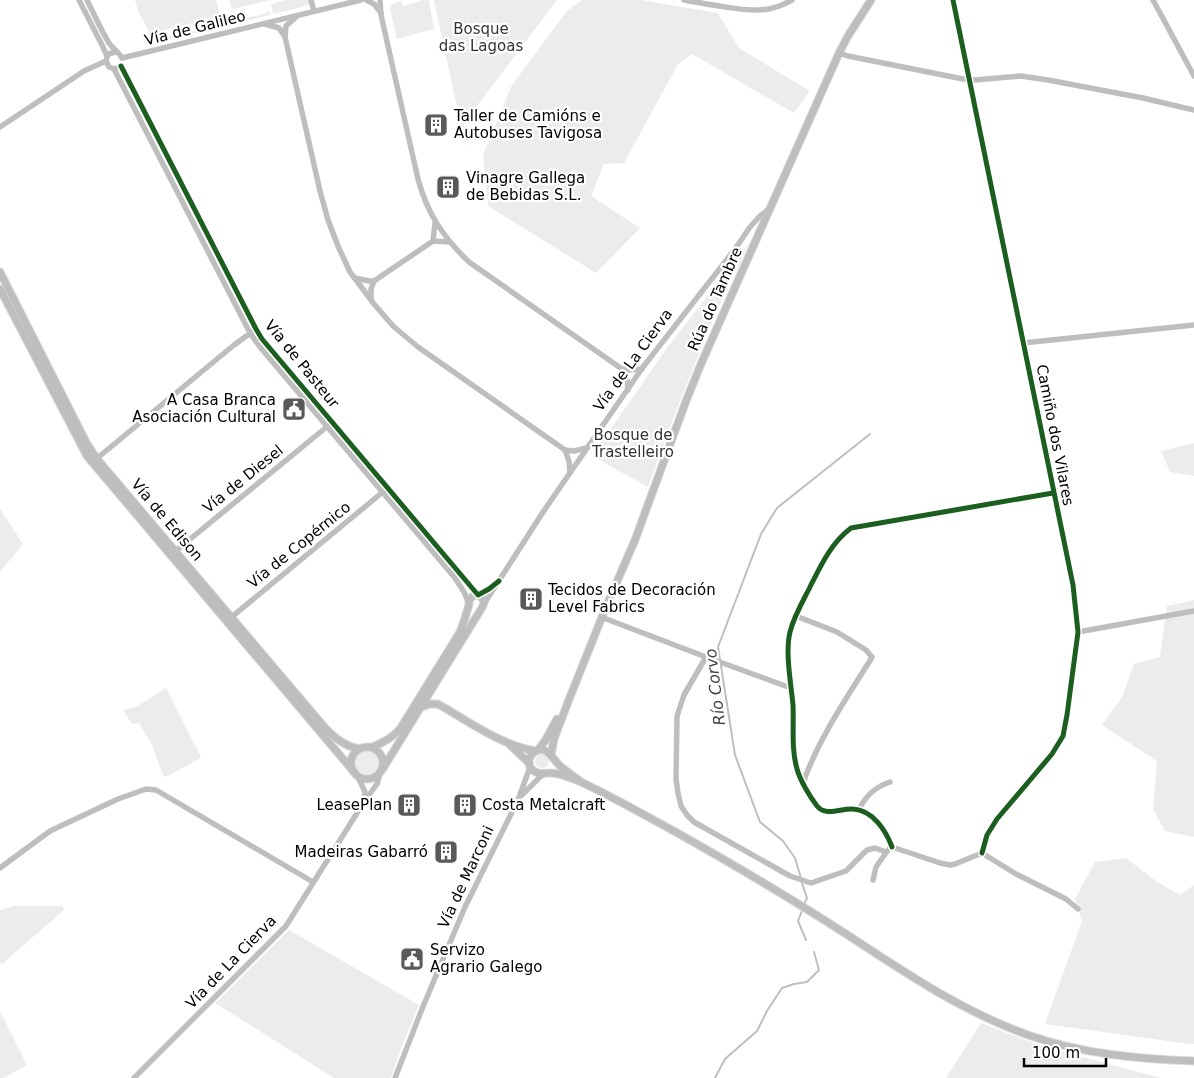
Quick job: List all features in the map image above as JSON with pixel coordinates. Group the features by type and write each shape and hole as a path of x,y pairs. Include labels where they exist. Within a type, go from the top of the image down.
{"main road":[{"name":"Rúa do Tambre","path":"601,617 635,540 686,401 769,209 839,54 871,0"},
{"name":"Vía de Edison","path":"0,272 88,444 94,460"},
{"name":"Vía de Edison","path":"0,289 81,447 229,619 355,773"},
{"path":"372,747 380,752 384,766 381,772 373,778 360,778 355,773 351,762 355,752 363,747 372,747 384,742 400,729 460,632 470,598 478,595 483,600 483,606 475,610 469,605"},
{"name":"Vía de La Cierva","path":"381,772 483,606"},
{"path":"545,773 552,768 554,739 601,617"},
{"name":"Vía de Edison","path":"229,619 334,738 345,745 359,749"},
{"path":"434,687 433,694 438,704 506,742 523,748 546,750 560,766 580,782"},
{"path":"530,765 531,755 545,741 568,702"},
{"path":"421,708 430,704 438,704"},
{"path":"506,742 526,759 538,774 556,774 580,782 687,839 810,911 932,989 969,1009 1015,1030 1043,1040 1101,1053 1146,1059 1194,1061"}],"street":[{"path":"79,0 102,45 109,67 114,69 121,66 122,58 120,54 108,42 87,0"},
{"path":"312,0 314,11"},
{"name":"Vía de Galileo","path":"122,58 361,0"},
{"path":"366,0 374,4 381,13"},
{"path":"378,0 381,3 381,13 424,200 443,234 469,262 635,378"},
{"path":"381,13 386,0"},
{"path":"684,0 757,11 771,9 792,0"},
{"name":"Camiño dos Vilares","path":"953,0 1073,586 1078,632 1063,736 1052,754 996,819 987,835 982,852"},
{"path":"1154,0 1194,76"},
{"path":"264,24 282,28 297,16"},
{"path":"286,18 285,37 318,182 328,220 350,272 394,326 418,347 567,452 574,455 579,461"},
{"path":"276,21 285,37"},
{"path":"0,127 84,71 106,59 110,53 116,52"},
{"path":"839,54 970,80 1021,76 1048,80 1194,110"},
{"name":"Vía de Pasteur","path":"121,66 256,329 267,346 332,422 455,578 464,592 469,605"},
{"name":"Vía de Pasteur","path":"114,69 250,333 327,427 478,595"},
{"name":"Vía de La Cierva","path":"483,606 543,512 635,378 748,233 753,223 769,209"},
{"path":"748,233 761,228 758,221 753,223"},
{"path":"434,240 435,222"},
{"path":"362,289 365,284 372,282 443,234"},
{"path":"434,240 450,242"},
{"path":"355,278 372,282"},
{"path":"371,300 372,282"},
{"path":"1023,343 1194,326"},
{"path":"94,460 256,329"},
{"path":"624,370 642,369"},
{"path":"624,370 628,390"},
{"name":"Vía de Diesel","path":"173,553 332,422"},
{"path":"567,452 588,448"},
{"path":"567,452 570,473"},
{"name":"Vía de Copérnico","path":"229,619 385,490"},
{"path":"1053,493 852,528 836,541 796,616 790,634 789,653 793,707 792,732 797,769 817,806 824,811 859,810 869,815 881,826 892,847 935,862 955,864 982,852 1016,874 1066,899 1078,908"},
{"name":"Vía de La Cierva","path":"478,595 499,582"},
{"path":"1078,632 1194,611"},
{"path":"796,616 837,632 866,650 872,656 819,745 803,783"},
{"path":"601,617 791,688"},
{"path":"706,657 684,695 677,716 676,779 681,806 687,815 694,822 790,876 811,883 846,871 867,850 875,848 886,852"},
{"name":"Vía de Marconi","path":"395,1078 465,907 518,800 530,765"},
{"name":"Vía de La Cierva","path":"134,1078 286,926 377,784 381,772"},
{"path":"355,773 364,792 364,802"},
{"name":"Vía de Marconi","path":"518,800 545,773"},
{"path":"859,810 865,798 877,787 890,782"},
{"path":"0,868 50,830 146,789 156,790 313,882"},
{"path":"873,880 876,867 886,852 892,847"}],"green space":[{"path":"135,0 216,0 220,16 156,32 157,41 154,41 138,11"},
{"path":"229,0 271,0 232,9"},
{"path":"287,0 308,0 310,5 273,14 271,4"},
{"path":"420,0 429,0 434,29 397,39 390,9 391,6 402,1 403,6"},
{"name":"Bosque das Lagoas","path":"434,0 557,0 464,123 466,149"},
{"path":"582,0 641,0 718,13 739,48 810,91 794,113 692,54 678,64 624,163 604,164 591,196 640,228 596,273 488,206 483,155 512,85 567,11"},
{"path":"269,11 270,15 233,24 232,20 234,19 235,21 267,13"},
{"path":"221,22 224,22 225,26 161,41 160,37 163,38 222,25"},
{"name":"Bosque de Trastelleiro","path":"749,243 700,352 648,487 592,456 667,348"},
{"path":"1194,443 1194,476 1170,472 1161,451"},
{"path":"0,509 23,544 0,572"},
{"path":"1194,600 1194,837 1165,831 1153,809 1157,761 1102,725 1122,697 1134,664 1160,657 1167,606"},
{"path":"166,688 201,757 166,777 163,775 152,745 139,723 132,724 123,710 136,707"},
{"path":"367,751 375,755 379,763 375,771 367,775 359,771 355,763 359,755"},
{"path":"539,754 545,754 549,761 545,768 539,768 535,764 535,758"},
{"path":"1126,858 1157,882 1180,895 1194,885 1194,1044 1045,1024 1082,921 1075,899 1095,862"},
{"path":"14,906 62,906 64,910 2,964 0,962 0,910"},
{"path":"289,930 419,1005 391,1078 334,1078 215,1003"},
{"path":"0,1011 27,1065 3,1078 0,1078"},
{"path":"981,1023 1041,1046 1161,1078 946,1078"}],"waterway":[{"name":"Río Corvo","path":"801,878 795,858 783,841 760,822 735,755 718,647 761,534 777,508 870,434"},
{"name":"Río Corvo","path":"802,883 807,898 804,904"},
{"name":"Río Corvo","path":"803,908 798,921 806,940"},
{"name":"Río Corvo","path":"715,1078 725,1059 757,1031 782,988 807,982 819,970 814,952"}],"cycle path":[{"path":"953,0 1073,585 1078,632 1063,736 1052,754 997,819 987,835 982,853"},
{"path":"121,66 262,339 478,595 499,581"},
{"path":"892,847 878,822 867,813 853,809 829,812 817,806 798,773 794,753 793,705 788,649 790,632 796,614 827,555 838,540 851,528 1053,493"}],"place":[{"name":"Taller de Camións e Autobuses Tavigosa","path":"436,125"},
{"name":"Vinagre Gallega de Bebidas S.L.","path":"448,187"},
{"name":"A Casa Branca Asociación Cultural","path":"294,409"},
{"name":"Tecidos de Decoración Level Fabrics","path":"531,599"},
{"name":"LeasePlan","path":"409,805"},
{"name":"Costa Metalcraft","path":"465,805"},
{"name":"Madeiras Gabarró","path":"446,852"},
{"name":"Servizo Agrario Galego","path":"412,959"}]}
